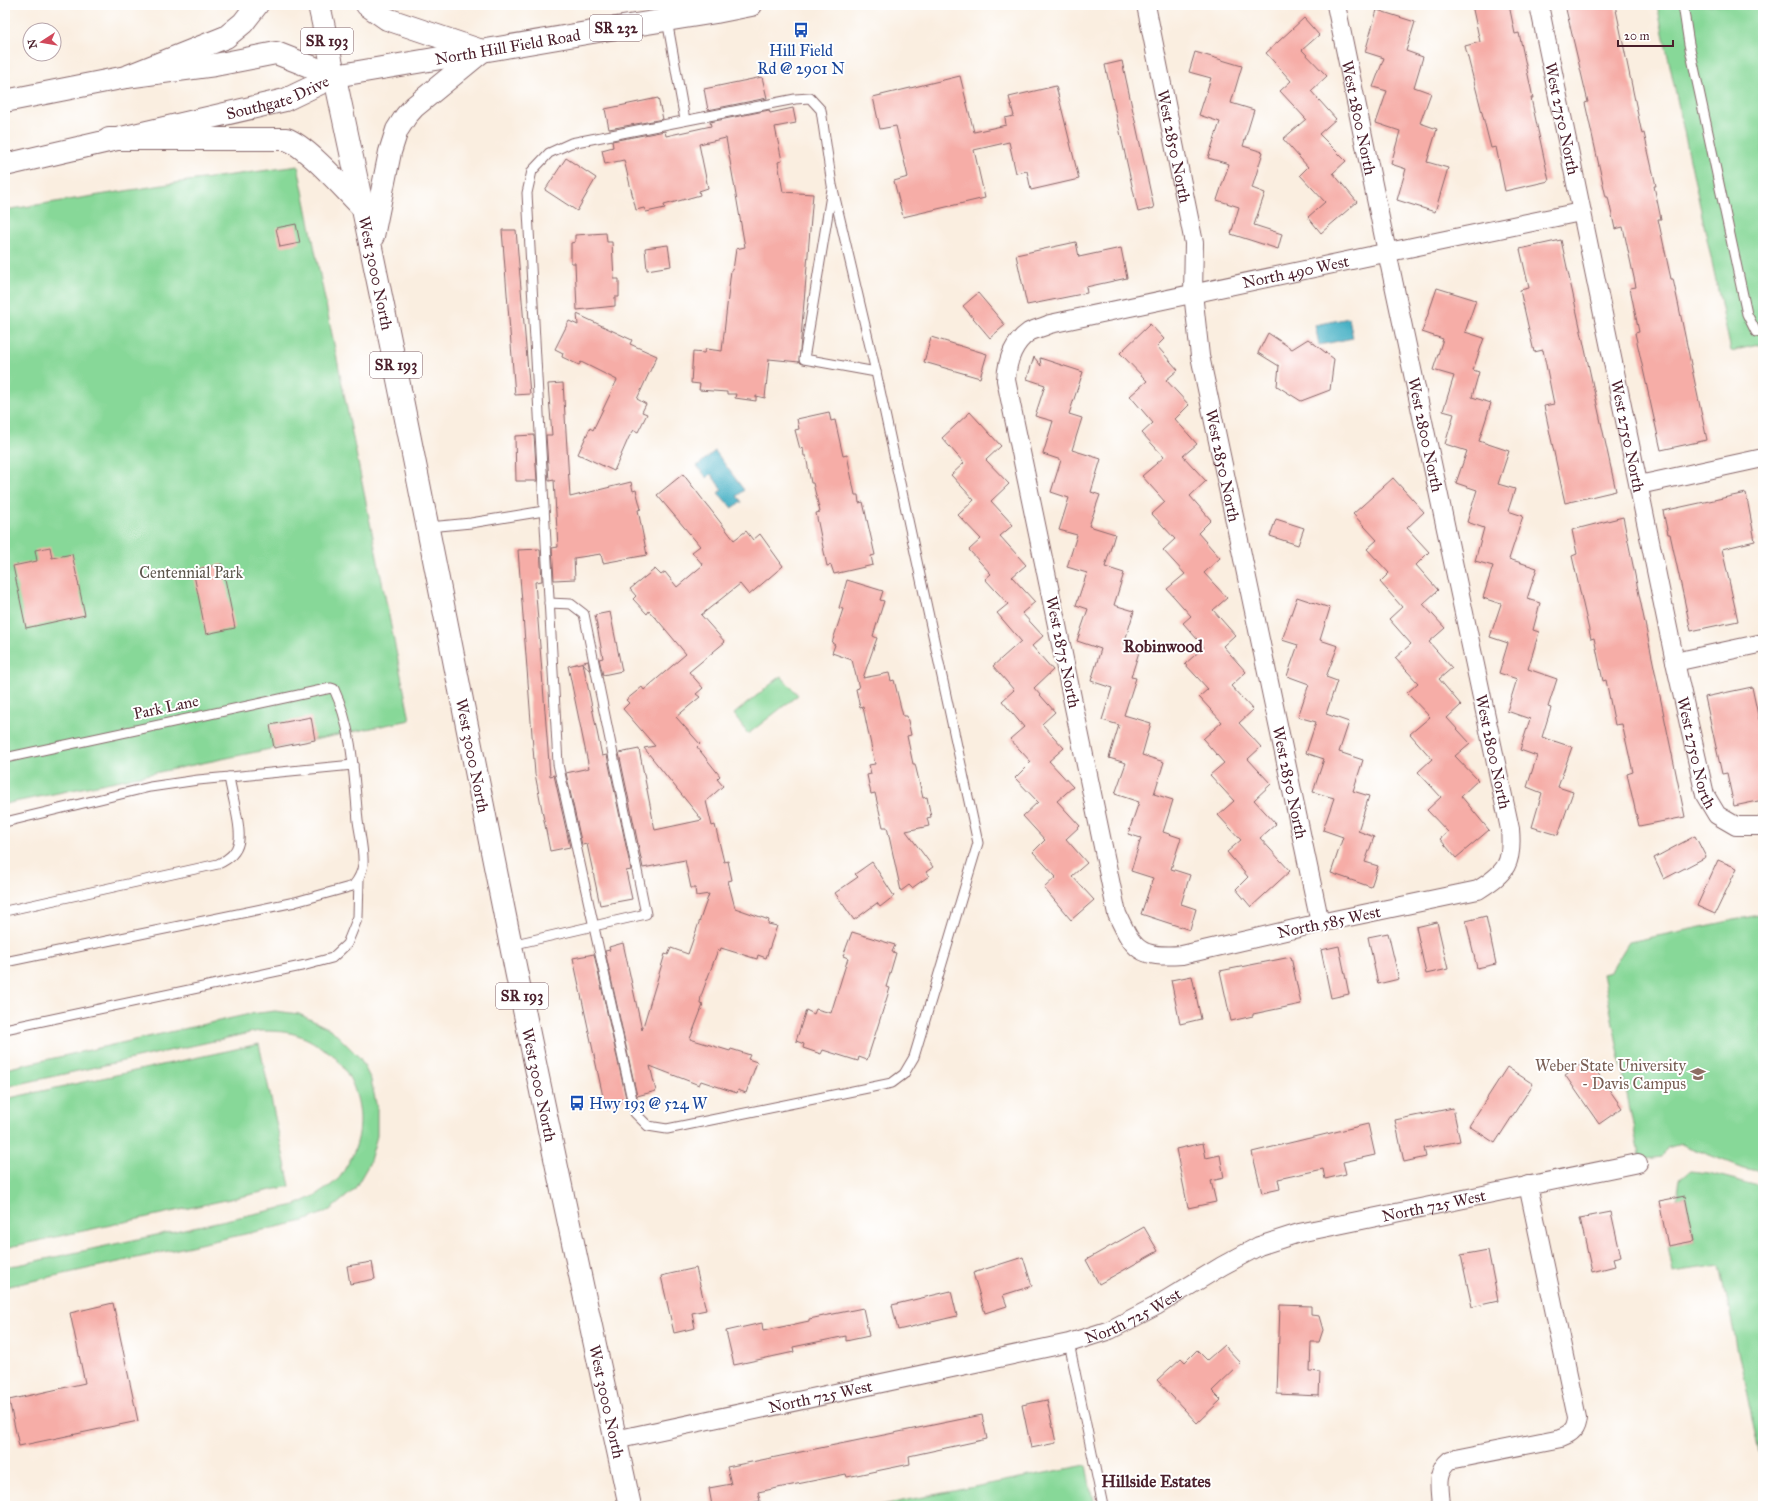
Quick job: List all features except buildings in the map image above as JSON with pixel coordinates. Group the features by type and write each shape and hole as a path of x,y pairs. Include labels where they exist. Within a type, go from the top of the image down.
{"main road":[{"path":"126,77 226,37 243,23 257,5"},
{"name":"West 3000 North","path":"320,5 429,527 511,945 630,1506"},
{"path":"367,5 387,19 482,51"},
{"name":"North Hill Field Road","path":"335,76 667,20 715,9 751,5"},
{"path":"371,245 390,152 393,140 401,123 414,107 482,51"},
{"name":"Southgate Drive","path":"5,101 126,77 215,65 276,53 335,76"},
{"name":"Southgate Drive","path":"5,165 109,139 285,100 335,76"},
{"path":"109,139 286,139 296,144 311,156 363,208"}],"street":[{"name":"West 2850 North","path":"1146,5 1194,243 1193,293 1200,356 1320,923"},
{"name":"West 2800 North","path":"1336,5 1510,829 1512,848 1508,865"},
{"name":"West 2750 North","path":"1539,5 1675,662 1705,795 1717,815 1736,826 1763,826"},
{"name":"North 490 West","path":"1015,346 1029,333 1050,324 1581,212"},
{"name":"West 2875 North","path":"1015,346 1007,363 1006,380 1117,914 1127,935 1142,952"},
{"path":"1639,485 1763,458"},
{"path":"1675,662 1763,643"},
{"name":"North 585 West","path":"1142,952 1161,956 1182,955 1320,923 1478,890 1494,880 1508,865"},
{"name":"North 725 West","path":"615,1440 1069,1343 1110,1330 1156,1306 1222,1266 1259,1246 1299,1233 1638,1163"},
{"path":"1441,1506 1440,1472 1444,1465 1450,1460 1561,1438 1570,1435 1576,1428 1576,1418 1552,1296 1528,1185"}],"lane":[{"path":"1683,5 1689,44 1747,314 1756,332 1763,333"},
{"path":"667,20 685,120"},
{"path":"810,98 821,110 832,185 876,372 978,843 914,1056 904,1074 892,1083 667,1129 648,1126 635,1113 558,764 527,193 532,171 550,153 571,143 685,120 795,99 810,98"},
{"path":"832,185 804,359 876,372"},
{"path":"429,527 471,523 544,511"},
{"path":"511,945 646,914 584,614 570,604 549,603"},
{"name":"Park Lane","path":"5,758 184,718 331,688 334,689 342,706 353,765"},
{"path":"5,822 150,787 229,777 353,765 363,863 359,879 358,917 347,944 332,958 302,966 5,1029"},
{"path":"5,911 128,885 218,864 228,860 238,845 240,832 229,777"},
{"path":"5,962 295,902 353,886 359,879"},
{"path":"1069,1343 1103,1506"}],"green space":[{"path":"1657,5 1763,5 1763,344 1731,351"},
{"name":"Centennial Park","path":"298,166 410,720 5,804 5,210 188,181"},
{"path":"781,676 798,695 748,734 734,714"},
{"name":"Weber State University - Davis Campus","path":"1763,914 1763,1172 1743,1168 1681,1144 1667,1148 1662,1157 1640,1160 1603,973 1611,971 1629,942"},
{"path":"275,1011 299,1014 332,1030 360,1058 371,1080 377,1108 377,1136 369,1164 354,1190 330,1210 304,1221 5,1287 5,1266 18,1265 295,1205 327,1188 338,1179 354,1152 360,1123 356,1095 351,1081 344,1068 334,1056 306,1039 285,1032 259,1031 5,1087 5,1069 250,1014"},
{"path":"259,1044 290,1186 5,1248 5,1099"},
{"path":"1690,1171 1709,1173 1763,1187 1763,1472 1720,1265 1673,1272 1668,1246 1694,1241 1685,1196 1677,1198 1680,1179"},
{"path":"1086,1465 1094,1506 877,1506"}],"water":[{"path":"1349,318 1353,338 1319,345 1315,325"},
{"path":"715,451 744,490 737,496 742,502 732,508 718,493 722,490 711,474 707,478 697,466"}],"place":[{"name":"Hill Field Rd @ 2901 N","path":"801,30"},
{"name":"Weber State University - Davis Campus","path":"1698,1074"},
{"name":"Hwy 193 @ 524 W","path":"577,1103"}],"district":[{"name":"Robinwood","path":"1163,646"},
{"name":"Hillside Estates","path":"1156,1481"}]}
